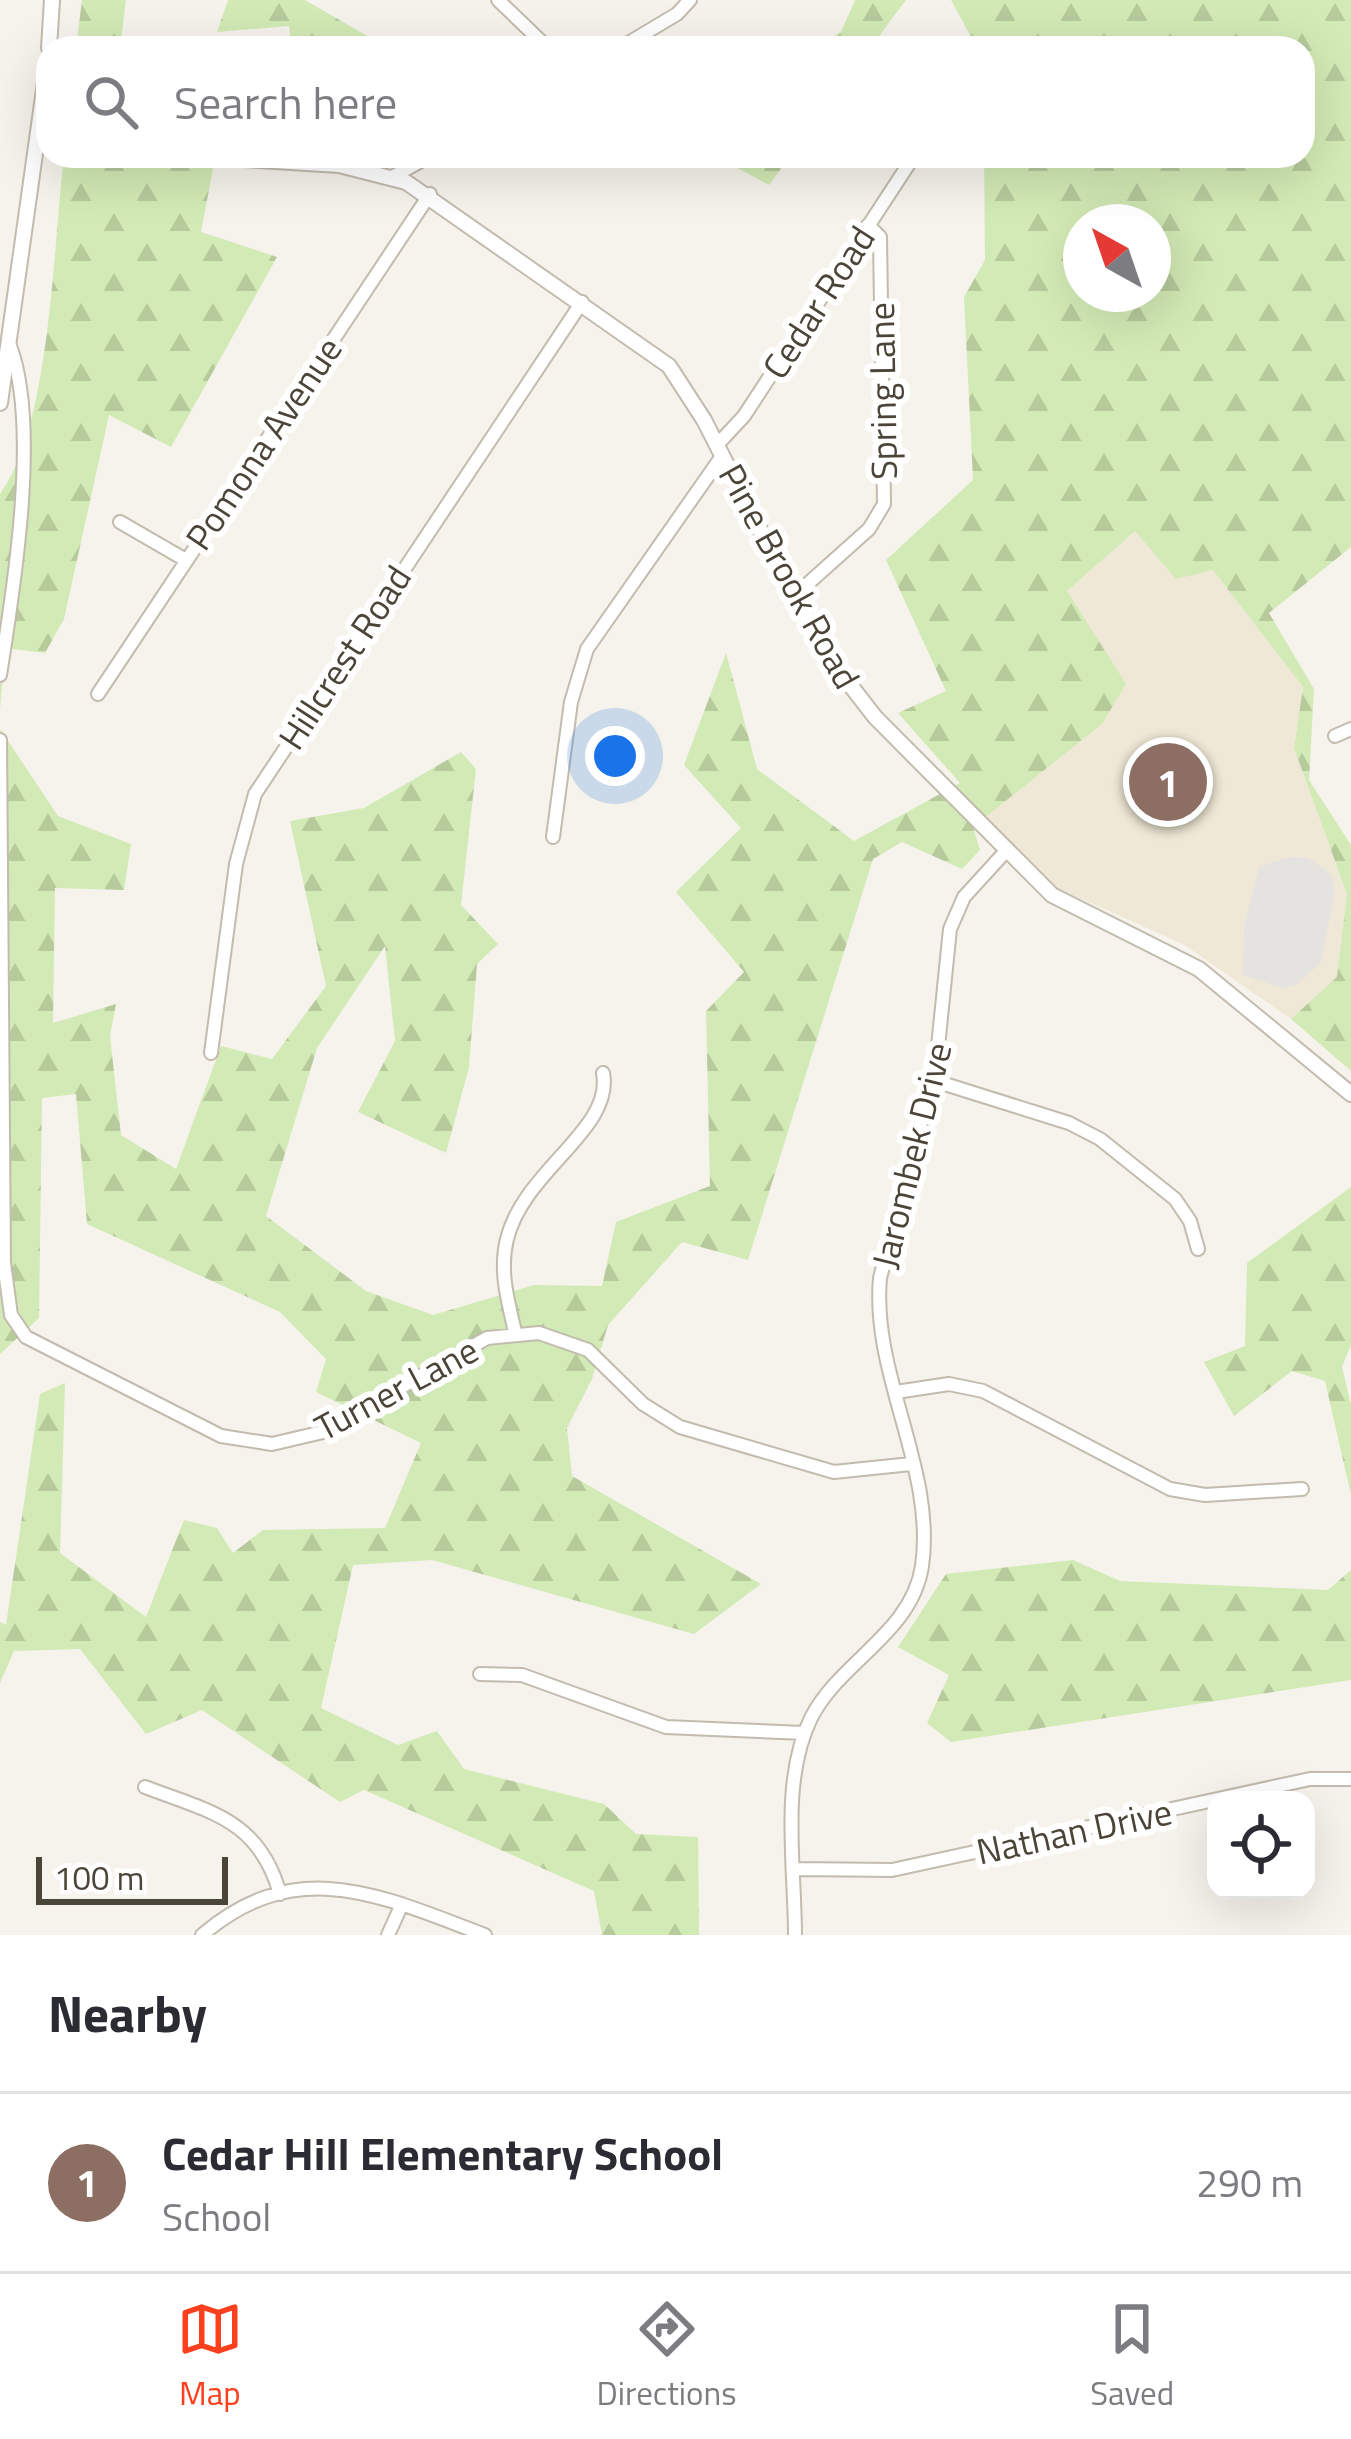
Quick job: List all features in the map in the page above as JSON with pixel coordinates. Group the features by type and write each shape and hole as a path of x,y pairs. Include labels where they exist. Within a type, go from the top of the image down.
{"street":[{"path":"50,36 52,0"},
{"path":"498,0 536,36"},
{"path":"640,36 690,0"},
{"path":"0,403 38,168"},
{"name":"Pine Brook Road","path":"352,168 392,177 430,194 669,366 720,450 794,596 852,690 1006,851 1071,908 1199,969 1351,1094"},
{"path":"392,177 408,168"},
{"name":"Cedar Road","path":"553,837 571,702 587,649 906,168"},
{"name":"Pomona Avenue","path":"98,694 430,194"},
{"name":"Spring Lane","path":"794,596 875,523 884,504 880,237 868,225"},
{"name":"Hillcrest Road","path":"211,1053 236,864 255,794 582,302"},
{"path":"0,674 23,442 20,372 10,346"},
{"path":"120,522 184,560"},
{"path":"0,565 10,585"},
{"path":"1335,736 1351,729"},
{"name":"Turner Lane","path":"0,740 6,1289 11,1315 26,1336 221,1436 272,1444 323,1432 455,1352 515,1332 573,1341 665,1419 718,1440 834,1472 911,1464"},
{"name":"Jarombek Drive","path":"795,1935 794,1774 805,1733 826,1694 901,1618 917,1587 924,1544 879,1313 880,1278 932,1080 950,929 964,898 1006,851"},
{"path":"515,1332 504,1271 513,1220 540,1174 600,1112 607,1093 604,1073"},
{"path":"932,1080 1069,1123 1100,1139 1175,1199 1190,1221 1198,1250"},
{"path":"896,1392 949,1384 983,1391 1146,1480 1187,1493 1302,1489"},
{"path":"480,1674 521,1675 666,1727 805,1733"},
{"name":"Nathan Drive","path":"795,1868 892,1870 1310,1778 1351,1779"},
{"path":"145,1787 247,1831 268,1858 280,1894"},
{"path":"202,1935 225,1918 280,1894 339,1886 485,1935"},
{"path":"388,1935 402,1904"}],"shaded area":[{"path":"1136,530 1213,570 1303,687 1294,748 1347,894 1337,977 1291,1019 1183,944 1055,887 985,817 1102,724 1067,591"},
{"path":"1289,857 1308,858 1331,874 1335,891 1321,963 1296,985 1282,988 1243,975 1244,926 1259,867"}],"green space":[{"path":"82,0 126,0 122,36 78,36"},
{"path":"228,0 305,0 367,36 290,36 289,26 217,32"},
{"path":"855,0 906,0 879,36 834,36 841,32"},
{"path":"951,0 1351,0 1351,547 1269,613 1314,689 1309,780 1351,845 1351,1071 1291,1019 1337,977 1347,894 1294,748 1303,687 1213,570 1176,579 1135,531 1067,591 1126,684 1102,724 973,827 980,850 962,869 902,842 873,859 748,1260 682,1242 608,1325 592,1379 567,1428 572,1476 761,1584 694,1634 432,1560 353,1565 321,1708 398,1745 437,1731 464,1769 604,1804 636,1834 698,1837 699,1935 602,1935 594,1891 364,1790 340,1802 202,1710 146,1734 80,1649 14,1651 0,1683 0,1622 6,1625 40,1394 65,1383 60,1553 146,1617 184,1520 217,1528 233,1553 263,1530 385,1528 421,1443 316,1392 326,1359 280,1312 87,1224 76,1094 42,1098 39,1318 0,1354 0,729 58,816 131,844 124,890 55,888 53,1023 116,1004 110,1036 121,1135 176,1169 221,1046 272,1059 326,986 290,821 364,808 461,752 476,769 461,905 498,944 477,964 469,1067 446,1153 358,1112 395,1041 385,946 317,1048 266,1216 366,1291 433,1315 534,1285 602,1286 616,1222 710,1186 706,1011 744,972 676,892 741,828 684,765 726,653 757,769 854,841 960,783 898,713 946,691 886,560 973,480 964,297 985,260 984,168 1315,168 1315,36 970,36"},
{"path":"63,168 213,168 201,232 277,257 171,447 109,415 64,619 45,653 5,648 0,710 0,494 30,424 52,284"},
{"path":"737,168 781,168 769,185"},
{"path":"1351,1187 1351,1345 1342,1367 1351,1405 1351,1495 1325,1381 1292,1371 1234,1416 1204,1362 1245,1346 1247,1263"},
{"path":"1073,1560 1120,1581 1328,1590 1351,1570 1351,1680 951,1742 927,1723 949,1675 898,1647 946,1574"}],"place":[{"name":"Cedar Hill Elementary School","path":"1168,782"}]}
